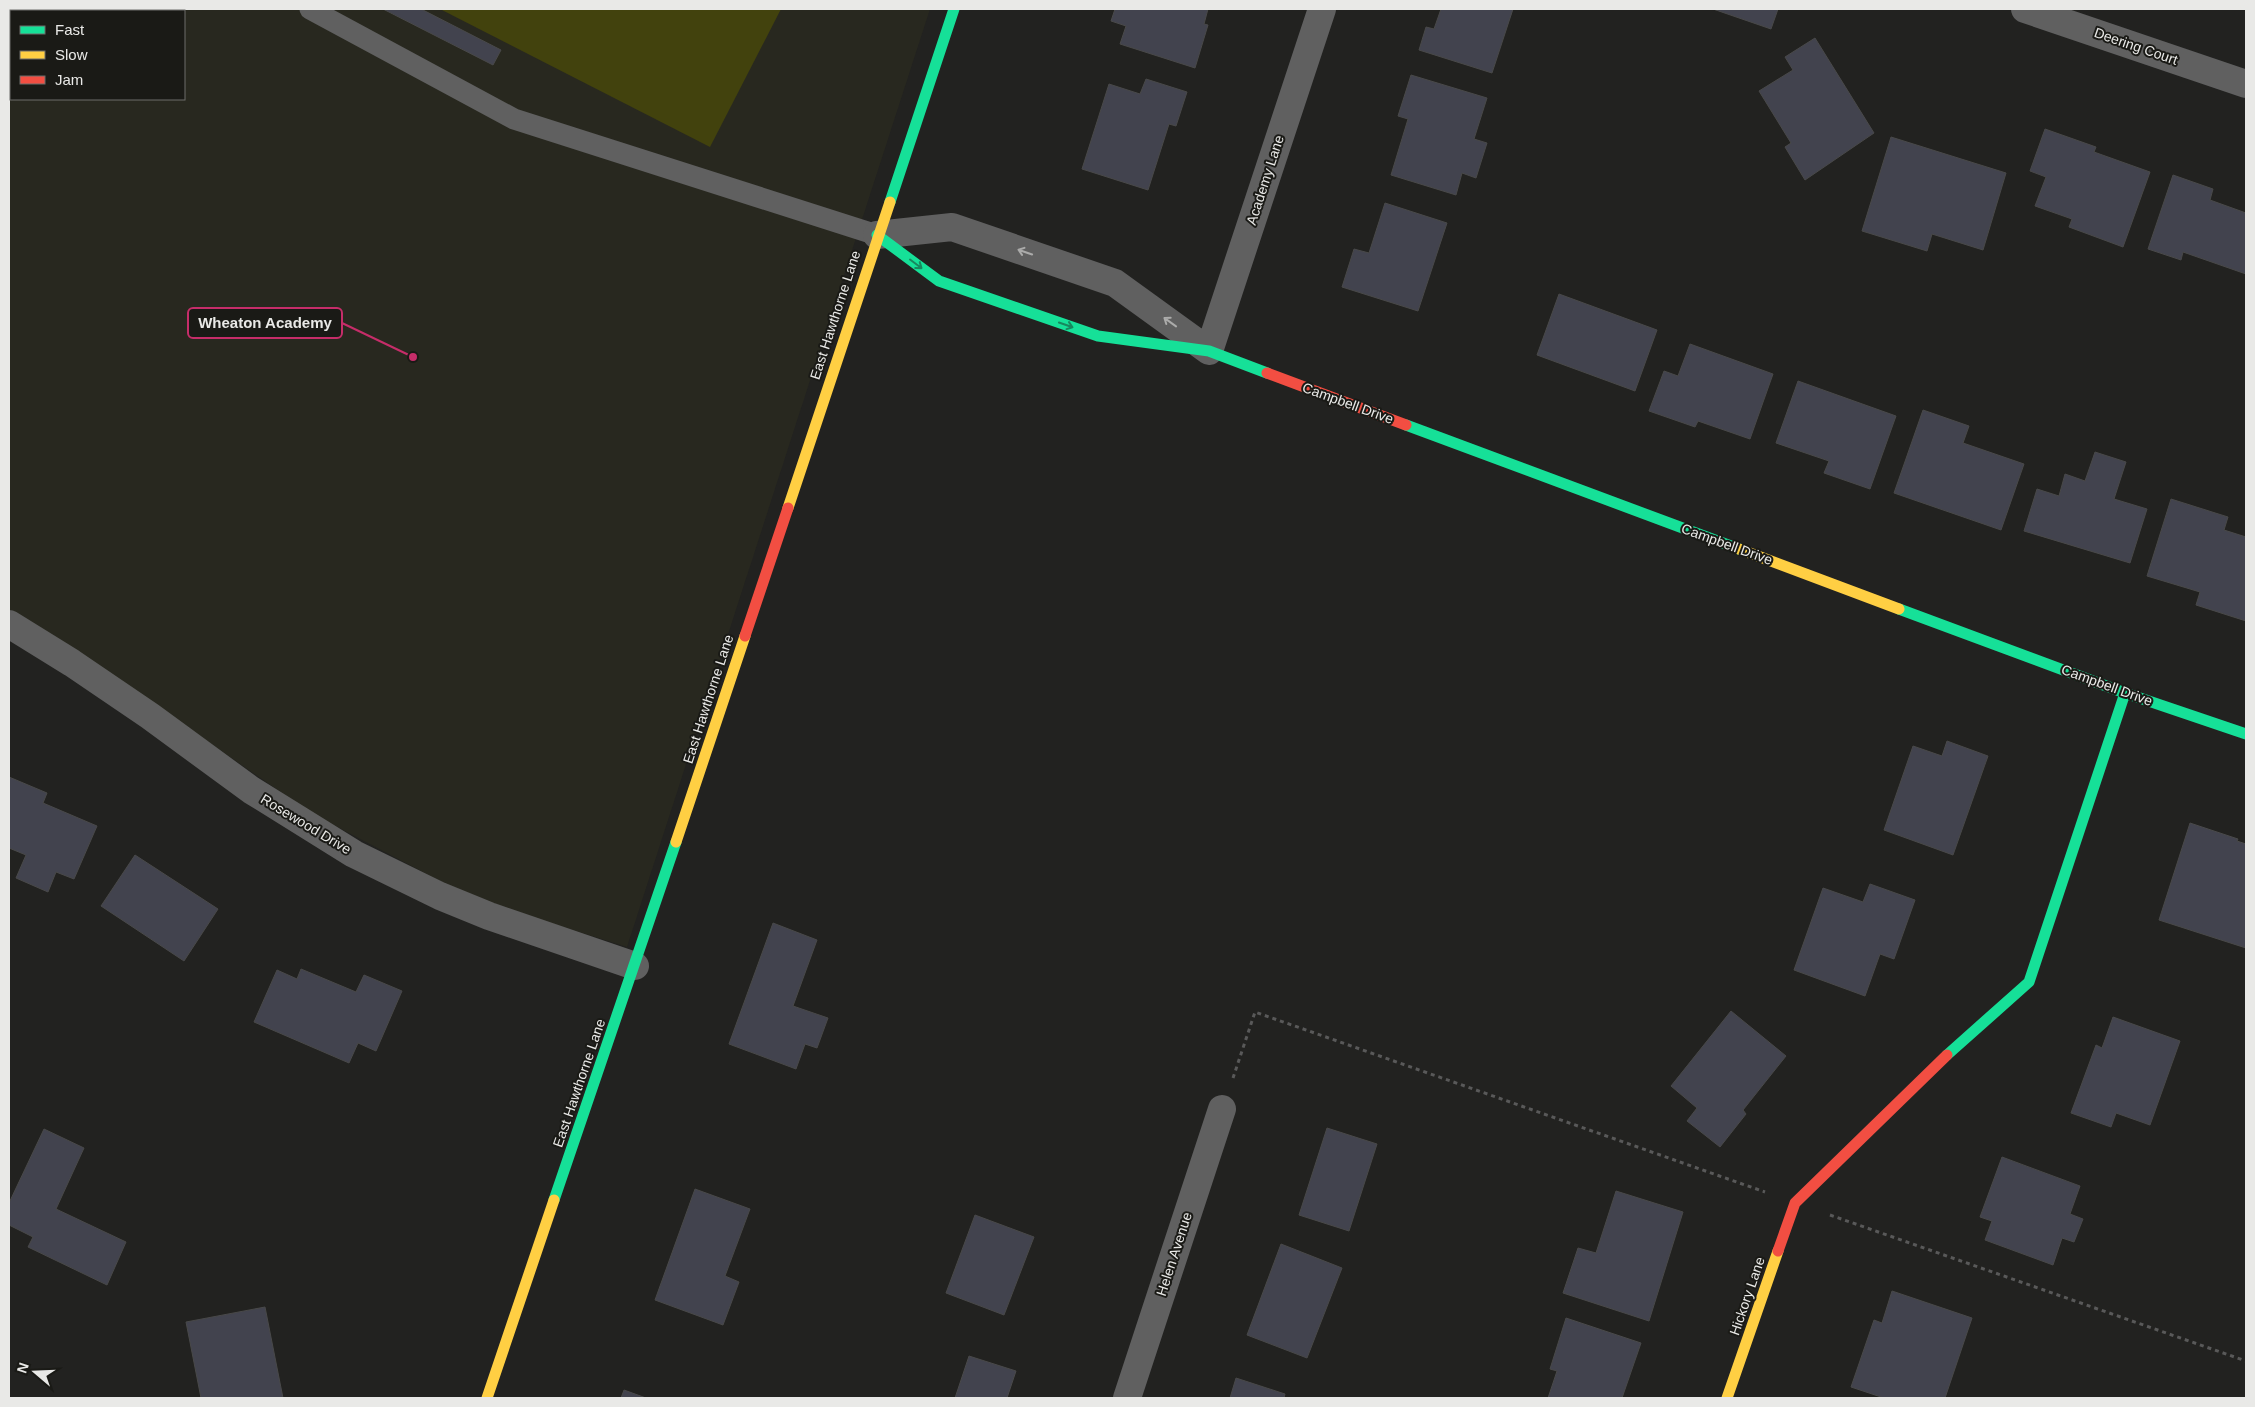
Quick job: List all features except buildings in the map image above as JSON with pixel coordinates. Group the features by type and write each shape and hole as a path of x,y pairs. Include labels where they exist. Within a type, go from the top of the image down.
{"street":[{"name":"East Hawthorne Lane","path":"487,1398 634,966 954,9"},
{"name":"Academy Lane","path":"1209,351 1322,9"},
{"name":"Deering Court","path":"2025,9 2246,84"},
{"name":"Campbell Drive","path":"877,235 952,227 1115,283 1209,351"},
{"name":"Campbell Drive","path":"877,235 939,281 1098,336 1209,351 2125,693 2246,734"},
{"name":"Rosewood Drive","path":"9,624 72,663 142,711 251,790 354,854 440,896 489,916 634,966"},
{"path":"1795,1203 1926,1074 2029,982 2125,693"},
{"name":"Helen Avenue","path":"1127,1398 1222,1109"},
{"name":"Hickory Lane","path":"1728,1398 1795,1203"}],"lane":[{"path":"310,9 514,119 877,235"}],"path":[{"path":"1222,1109 1255,1012 2246,1361"}],"shaded area":[{"path":"9,9 930,9 627,947 474,899 311,813 126,685 9,616"},
{"path":"440,9 781,9 710,147"}],"traffic: fast":[{"path":"890,202 954,9"},
{"path":"877,235 939,281 1098,336 1209,351 1267,373"},
{"path":"1406,425 1739,549"},
{"path":"1899,609 2125,693 2246,734"},
{"path":"1947,1055 2029,982 2125,693"},
{"path":"554,1200 676,842"}],"traffic: slow":[{"path":"788,508 890,202"},
{"path":"1739,549 1899,609"},
{"path":"676,842 745,636"},
{"path":"487,1398 554,1200"},
{"path":"1727,1398 1778,1251"}],"traffic: jam":[{"path":"1267,373 1406,425"},
{"path":"745,636 788,508"},
{"path":"1778,1251 1795,1203 1947,1055"}],"place":[{"name":"Wheaton Academy","path":"413,357"}]}
